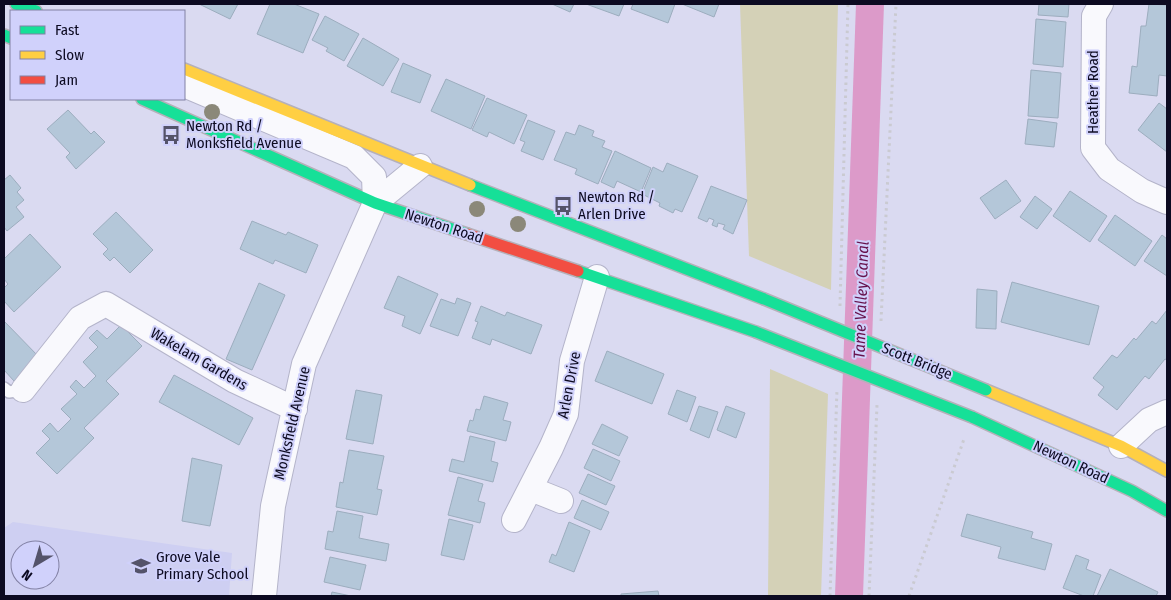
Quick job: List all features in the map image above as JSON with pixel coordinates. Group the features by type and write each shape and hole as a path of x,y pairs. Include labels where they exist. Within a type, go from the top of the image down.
{"highway":[{"path":"16,4 33,10"},
{"path":"185,69 420,166"},
{"name":"Newton Road","path":"144,100 375,203 756,332 972,417 1132,491 1167,511"},
{"name":"Scott Bridge","path":"420,166 764,299 1121,446"},
{"path":"1121,446 1167,471"}],"street":[{"name":"Heather Road","path":"1101,4 1094,16 1093,148 1109,169 1142,191 1167,202"},
{"name":"Monksfield Avenue","path":"185,85 354,157 374,178 375,203 304,364 273,506 264,596"},
{"name":"Monksfield Avenue","path":"375,203 420,166"},
{"name":"Arlen Drive","path":"514,520 531,489 566,414 572,361 597,277"},
{"name":"Wakelam Gardens","path":"13,389 80,318 106,304 235,381 295,409"},
{"path":"1121,446 1149,420 1167,412"},
{"path":"531,489 561,500"}],"path":[{"path":"840,308 848,4"},
{"path":"881,323 896,4"},
{"path":"830,596 837,385"},
{"path":"869,596 877,402"},
{"path":"909,596 972,417"}],"shaded area":[{"path":"740,4 838,4 831,290 749,256"},
{"path":"770,369 828,394 821,596 768,596"},
{"name":"Grove Vale Primary School","path":"13,522 232,553 229,596 4,596 4,528"}],"water":[{"name":"Tame Valley Canal","path":"856,4 884,4 863,596 835,596"}],"building":[{"path":"199,4 238,4 230,19"},
{"path":"270,4 294,4 319,14 303,53 257,34"},
{"path":"552,4 574,4 570,12"},
{"path":"586,4 624,4 619,16"},
{"path":"633,4 675,4 668,23 631,9"},
{"path":"682,4 719,4 714,17"},
{"path":"1039,4 1069,4 1068,17 1038,15"},
{"path":"1149,4 1167,5 1167,76 1159,75 1157,96 1129,93 1132,66 1137,67 1141,26 1146,26"},
{"path":"325,16 359,34 344,61 326,51 328,48 312,40"},
{"path":"1036,19 1066,22 1063,67 1033,64"},
{"path":"363,38 399,59 383,86 347,66"},
{"path":"403,63 431,75 420,103 391,92"},
{"path":"1031,70 1061,73 1058,118 1028,116"},
{"path":"446,79 485,96 471,129 431,111"},
{"path":"487,98 527,115 514,144 489,132 487,137 472,130"},
{"path":"1159,103 1167,109 1167,152 1138,130"},
{"path":"68,110 91,134 94,131 105,142 76,169 66,157 70,153 47,129"},
{"path":"1028,119 1057,123 1054,147 1025,144"},
{"path":"528,120 555,131 543,160 521,151 525,142 520,140"},
{"path":"579,125 594,131 592,136 605,141 602,147 612,151 598,184 575,174 577,169 554,160 566,132 575,135"},
{"path":"615,151 651,168 641,192 617,181 614,188 601,182"},
{"path":"667,163 698,176 682,212 675,209 673,213 659,206 660,203 642,194 653,167 663,172"},
{"path":"10,175 21,188 17,192 24,200 16,207 24,217 7,231 4,227 4,180"},
{"path":"1006,180 1021,201 995,219 980,198"},
{"path":"711,186 747,200 733,234 723,229 725,225 718,223 717,227 712,225 714,220 709,218 707,222 698,218"},
{"path":"1070,191 1107,216 1090,242 1053,216"},
{"path":"1035,196 1052,209 1037,229 1020,217"},
{"path":"116,212 153,250 130,273 114,257 110,261 103,254 108,249 93,234"},
{"path":"1115,215 1152,241 1135,266 1098,240"},
{"path":"252,221 286,235 288,232 318,245 306,273 275,260 273,264 240,249"},
{"path":"30,234 61,267 14,312 4,301 4,288 8,284 4,279 4,259"},
{"path":"1162,235 1167,239 1167,276 1144,261"},
{"path":"398,276 438,294 420,334 402,326 405,316 384,308"},
{"path":"1012,282 1099,306 1089,345 1001,322"},
{"path":"259,283 285,295 252,370 226,359"},
{"path":"977,289 997,291 996,329 976,328"},
{"path":"457,298 471,303 458,336 430,326 441,299 455,304"},
{"path":"481,306 505,316 507,312 542,325 531,354 492,339 490,345 472,338 478,322 475,321"},
{"path":"1167,310 1167,360 1165,359 1149,379 1145,376 1117,410 1098,395 1104,387 1093,378 1112,355 1117,358 1134,338 1136,340 1152,321 1156,324"},
{"path":"4,321 39,357 14,381 4,370"},
{"path":"121,325 142,346 106,381 119,394 84,428 94,438 57,474 36,453 50,439 42,431 50,423 58,432 71,419 61,409 77,394 70,387 76,380 84,388 96,376 83,362 98,347 89,338 97,330 107,339"},
{"path":"607,351 664,374 652,404 595,381"},
{"path":"174,375 253,418 239,445 159,402"},
{"path":"356,390 382,395 373,444 346,439"},
{"path":"677,390 696,397 687,422 668,414"},
{"path":"484,396 508,403 503,420 511,422 506,441 467,431 470,420 473,421 476,409 480,410"},
{"path":"699,406 718,412 709,438 690,430"},
{"path":"726,406 745,413 736,438 717,430"},
{"path":"602,424 628,437 619,456 592,444"},
{"path":"470,436 495,442 491,461 498,463 493,482 449,471 452,459 464,462"},
{"path":"593,449 620,461 611,481 584,468"},
{"path":"349,450 384,456 377,489 382,490 377,515 336,507 340,482 343,483"},
{"path":"192,458 222,465 210,526 182,521"},
{"path":"588,474 615,486 606,505 579,493"},
{"path":"458,477 483,484 478,501 485,503 480,523 448,515"},
{"path":"582,500 609,512 601,530 574,518"},
{"path":"337,511 363,516 359,538 389,544 386,561 325,549 328,531 333,532"},
{"path":"967,514 1033,532 1031,538 1052,544 1045,570 998,558 1001,547 961,536"},
{"path":"449,519 473,525 464,560 441,555"},
{"path":"569,522 590,531 574,572 549,562 552,554 556,556"},
{"path":"1076,555 1089,560 1086,569 1101,575 1093,596 1084,596 1063,588"},
{"path":"330,557 366,565 360,590 324,582"},
{"path":"1110,569 1158,592 1156,596 1097,596"},
{"path":"658,591 659,596 621,596 621,594"},
{"path":"332,592 351,596 331,596"}],"traffic: fast":[{"path":"16,4 33,10"},
{"path":"4,35 10,38"},
{"path":"144,100 375,203 467,234"},
{"path":"470,185 764,299"},
{"path":"578,271 756,332"},
{"path":"764,299 986,390"},
{"path":"756,332 972,417"},
{"path":"972,417 1132,491 1167,511"}],"traffic: slow":[{"path":"185,69 470,185"},
{"path":"986,390 1121,446 1167,471"}],"traffic: jam":[{"path":"467,234 578,271"}],"place":[{"name":"Newton Rd / Monksfield Avenue","path":"171,135"},
{"name":"Newton Rd / Arlen Drive","path":"563,206"},
{"name":"Grove Vale Primary School","path":"141,566"}]}
